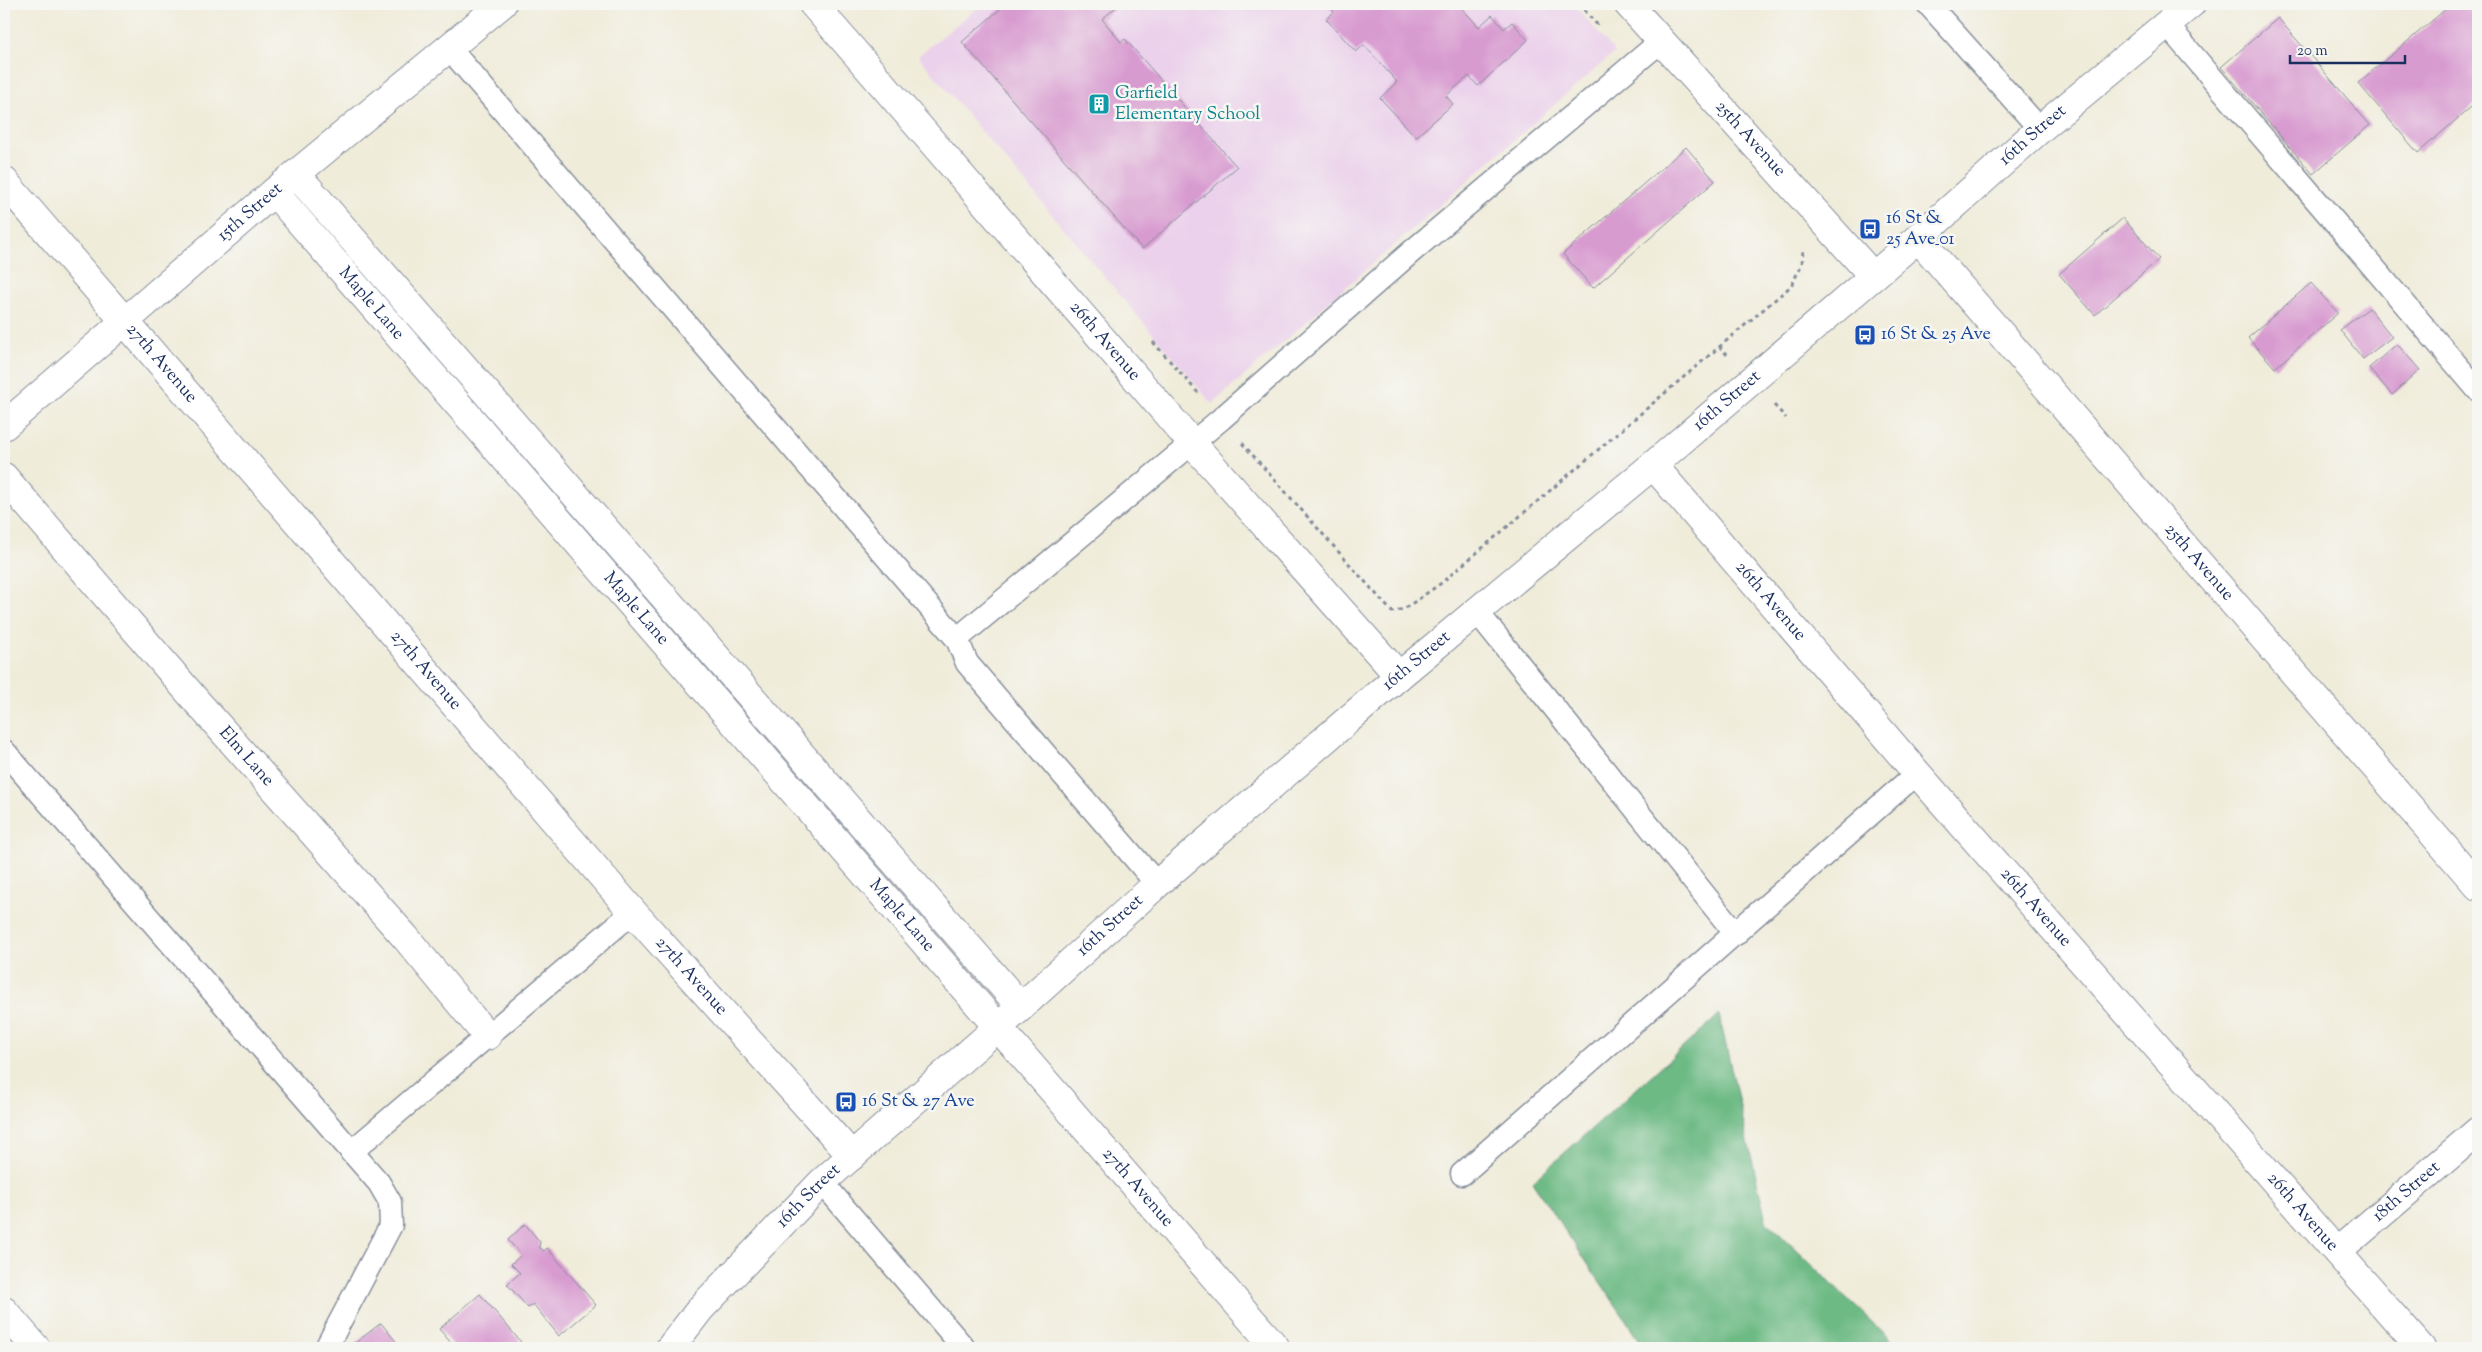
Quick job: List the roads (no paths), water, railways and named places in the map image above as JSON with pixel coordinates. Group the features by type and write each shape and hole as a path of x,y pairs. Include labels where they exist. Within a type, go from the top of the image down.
{"street":[{"name":"15th Street","path":"4,426 274,192 502,4"},
{"name":"26th Avenue","path":"813,4 1192,443 1399,676"},
{"name":"25th Avenue","path":"1628,4 1660,42 1873,276"},
{"name":"16th Street","path":"670,1348 701,1308 822,1182 998,1025 1021,1008 1157,884 1399,676 1478,613 1653,465 1918,238 2040,129 2191,4"},
{"name":"Maple Lane","path":"296,174 1021,1008"},
{"name":"27th Avenue","path":"4,181 633,912 852,1156"},
{"name":"Maple Lane","path":"274,192 998,1025"},
{"name":"25th Avenue","path":"1918,238 2478,886"},
{"name":"26th Avenue","path":"1653,465 1917,773 2421,1348"},
{"name":"Elm Lane","path":"4,477 199,704 406,938 487,1036"},
{"name":"27th Avenue","path":"998,1025 1276,1348"},
{"name":"18th Street","path":"2337,1252 2478,1132"},
{"path":"4,1311 36,1348"}],"lane":[{"path":"1928,4 2040,129"},
{"path":"2166,25 2478,390"},
{"path":"957,639 1192,443 1410,253 1660,42"},
{"path":"449,48 957,639 967,663 1157,884"},
{"path":"1478,613 1736,934"},
{"path":"4,751 350,1152 379,1183 390,1202 391,1225 326,1348"},
{"path":"1462,1174 1917,773"},
{"path":"350,1152 633,912"},
{"path":"822,1182 964,1348"}],"place":[{"name":"Garfield Elementary School","path":"1099,104"},
{"name":"16 St & 25 Ave_01","path":"1870,229"},
{"name":"16 St & 25 Ave","path":"1865,335"},
{"name":"16 St & 27 Ave","path":"846,1102"}]}
